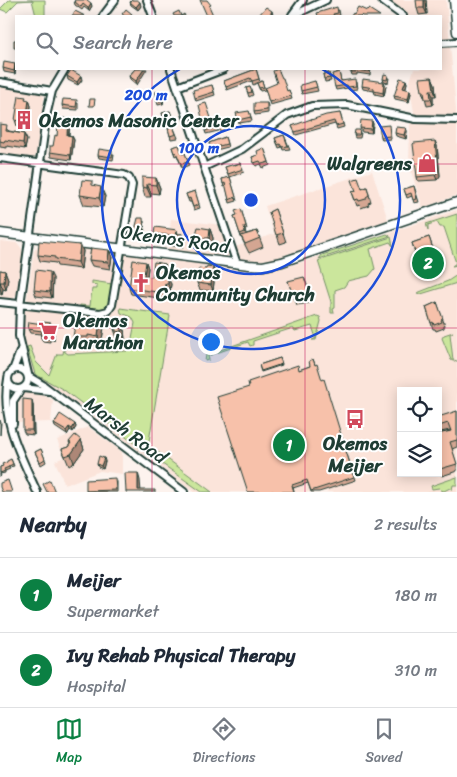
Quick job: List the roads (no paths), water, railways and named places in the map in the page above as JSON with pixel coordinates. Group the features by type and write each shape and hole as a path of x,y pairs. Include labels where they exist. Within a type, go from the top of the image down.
{"main road":[{"path":"454,0 457,32"},
{"name":"Okemos Road","path":"0,233 263,266 282,262 457,202"}],"street":[{"path":"104,15 115,0"},
{"path":"148,0 153,15"},
{"path":"293,15 305,0 309,4 316,4"},
{"path":"294,15 326,0"},
{"path":"381,0 402,15"},
{"path":"442,43 457,42"},
{"path":"13,435 13,401 28,382 18,328 39,163 52,91 64,70"},
{"path":"171,70 237,264"},
{"path":"177,87 221,70"},
{"path":"0,82 52,91"},
{"path":"204,167 242,149 287,115 312,106 329,104 347,105 416,119 457,120"},
{"path":"0,158 124,175 130,180 132,185 112,305 105,313 0,302"},
{"path":"21,349 8,379 7,411 13,435 37,492"},
{"path":"13,370 21,369 28,375"},
{"name":"Marsh Road","path":"28,375 184,492"},
{"path":"8,379 13,388 50,391"}],"place":[{"name":"Okemos Masonic Center","path":"24,120"},
{"name":"Walgreens","path":"427,163"},
{"name":"Ivy Rehab Physical Therapy","path":"428,263"},
{"name":"Okemos Community Church","path":"141,283"},
{"name":"Okemos Marathon","path":"48,331"},
{"name":"Okemos Meijer","path":"355,419"},
{"name":"Meijer","path":"289,445"}]}
